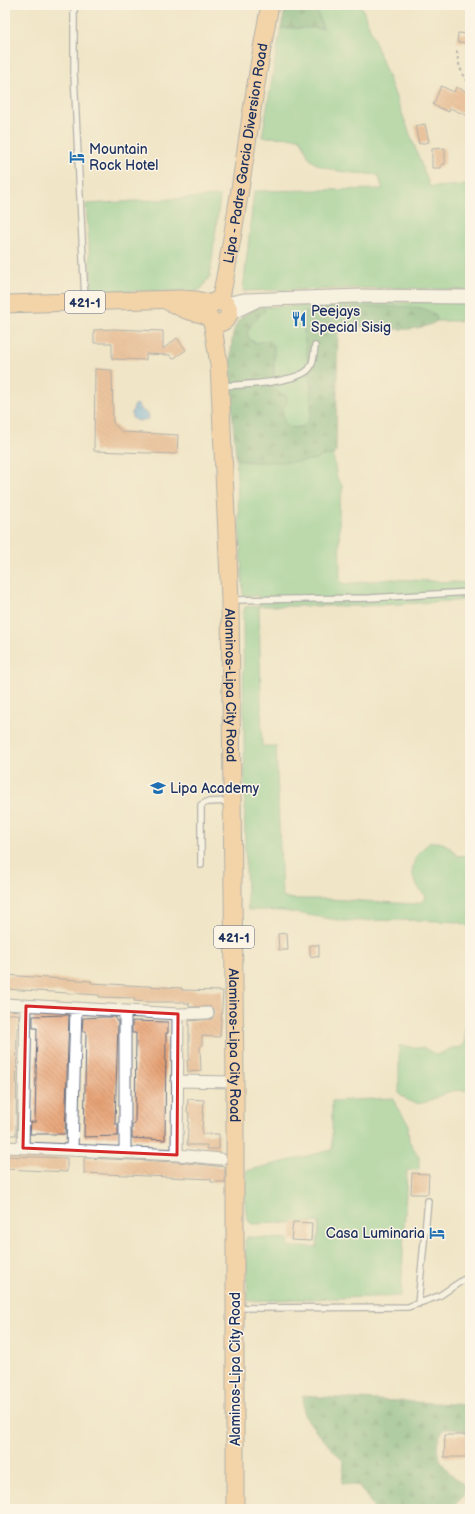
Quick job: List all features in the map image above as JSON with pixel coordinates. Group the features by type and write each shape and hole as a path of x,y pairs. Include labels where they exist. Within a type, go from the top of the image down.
{"main road":[{"name":"Lipa - Padre Garcia Diversion Road","path":"219,312 234,231 254,91 270,5"},
{"name":"421-1","path":"5,304 188,299 219,312"},
{"name":"Alaminos-Lipa City Road","path":"219,312 219,365 230,600 233,801 235,1082 235,1509"}],"street":[{"path":"219,312 242,310 258,300 361,296 470,297"},
{"path":"5,1004 178,1014 208,1013"},
{"path":"23,1148 26,1006"},
{"path":"72,1150 76,1008"},
{"path":"125,1011 125,1153"},
{"path":"176,1155 178,1014"},
{"path":"177,1081 235,1082"},
{"path":"5,1147 176,1155 221,1159"}],"lane":[{"path":"74,5 74,73 85,302"},
{"path":"221,386 262,383 299,376 309,369 312,363 315,346"},
{"path":"230,600 370,598 470,592"},
{"path":"201,865 201,805 207,802 233,801"},
{"path":"418,1304 428,1201"},
{"path":"235,1308 402,1307 418,1304 439,1296 463,1280"}],"path":[{"path":"457,51 458,64 463,76 470,84"}],"highlighted area":[{"path":"26,1006 178,1014 177,1155 23,1148"}],"green space":[{"path":"286,5 315,5 323,28 281,28"},
{"path":"315,5 361,5 430,187 470,185 470,290 386,288 243,291 254,191 383,189 378,175 343,172 324,168 317,164 309,158 303,143 299,138 262,137 281,28 323,28"},
{"path":"220,196 210,276 201,289 196,291 103,291 92,288 86,204"},
{"path":"421,302 470,303 470,321 437,321 436,315 421,308 410,307 325,308 311,310 304,313 311,412 309,420 302,427 290,428 284,423 282,409 286,404 274,388 274,345 250,340 247,333 252,323 265,311 262,307"},
{"path":"379,306 410,307 422,308 436,315 437,321 430,325 412,329 348,326 338,328 336,452 333,455 296,462 252,461 236,459 231,390 231,351 233,335 238,321 247,313 262,307 265,311 252,323 247,334 250,340 256,343 269,340 274,345 274,388 279,393 287,396 287,404 282,409 284,423 290,428 302,427 309,420 311,412 303,313 342,308"},
{"path":"324,455 333,455 337,478 343,487 339,507 340,580 343,584 392,579 470,583 470,600 362,606 259,606 259,596 243,595 236,459 247,462 312,460"},
{"path":"259,606 262,746 276,746 282,897 294,899 330,899 414,904 424,901 426,896 416,884 413,874 413,864 417,855 430,842 439,842 449,846 457,856 470,855 470,927 459,922 416,920 343,921 284,911 248,910 245,848 243,615 245,607"},
{"path":"470,958 470,1090 451,1091 424,1102 412,1103 399,1093 399,1046 424,1048 437,1055 452,1048 461,1047 465,1043 466,981"},
{"path":"394,1098 396,1106 408,1123 409,1141 419,1157 419,1170 407,1170 401,1296 248,1301 245,1241 247,1237 288,1239 289,1247 317,1247 319,1222 252,1224 246,1215 245,1208 246,1171 332,1150 332,1101"},
{"path":"303,1396 470,1405 470,1433 463,1430 444,1429 439,1438 437,1447 438,1455 447,1470 469,1488 458,1502 449,1509 375,1509 359,1486 342,1483 344,1462 316,1431 304,1415"}],"water":[{"path":"135,404 149,415 148,419 138,421 132,418 132,412"}],"building":[{"path":"458,33 468,34 468,43 457,42"},
{"path":"441,86 454,92 456,87 470,93 470,117 450,108 449,112 433,105"},
{"path":"425,124 429,142 419,144 415,126"},
{"path":"445,148 445,164 441,165 441,168 432,168 432,149"},
{"path":"113,329 163,331 163,349 177,338 186,350 173,359 170,355 146,354 146,360 112,359 112,343 94,343 94,330"},
{"path":"95,369 112,370 113,423 122,432 178,435 177,454 94,451"},
{"path":"287,933 288,950 279,950 278,934"},
{"path":"310,945 319,945 319,957 310,956"},
{"path":"5,975 91,981 91,983 182,988 182,990 223,991 220,1037 202,1036 202,1046 200,1046 201,1071 188,1072 187,1060 189,1060 189,1021 212,1019 215,1012 211,1007 189,1007 189,1003 184,1002 146,1002 134,1001 134,998 99,997 99,995 5,989"},
{"path":"5,1014 19,1015 19,1028 17,1028 16,1135 5,1135"},
{"path":"69,1015 65,1134 30,1134 31,1122 35,1122 37,1028 33,1028 33,1016"},
{"path":"116,1017 116,1021 118,1021 115,1124 118,1124 118,1136 84,1137 86,1031 82,1031 83,1018"},
{"path":"132,1021 168,1022 168,1033 166,1033 165,1140 132,1138 132,1124 135,1124 136,1033 132,1033"},
{"path":"188,1099 204,1100 202,1134 219,1134 219,1149 207,1149 207,1145 187,1145 189,1113 187,1112"},
{"path":"5,1156 67,1158 67,1172 5,1169"},
{"path":"84,1158 178,1162 225,1167 225,1182 211,1182 211,1179 84,1173"},
{"path":"412,1173 429,1174 428,1194 411,1194"},
{"path":"293,1222 312,1223 311,1241 291,1240"},
{"path":"445,1435 466,1435 466,1457 444,1457"}],"place":[{"name":"Mountain Rock Hotel","path":"77,157"},
{"name":"Peejays Special Sisig","path":"299,319"},
{"name":"Lipa Academy","path":"158,788"},
{"name":"Casa Luminaria","path":"437,1233"}]}
